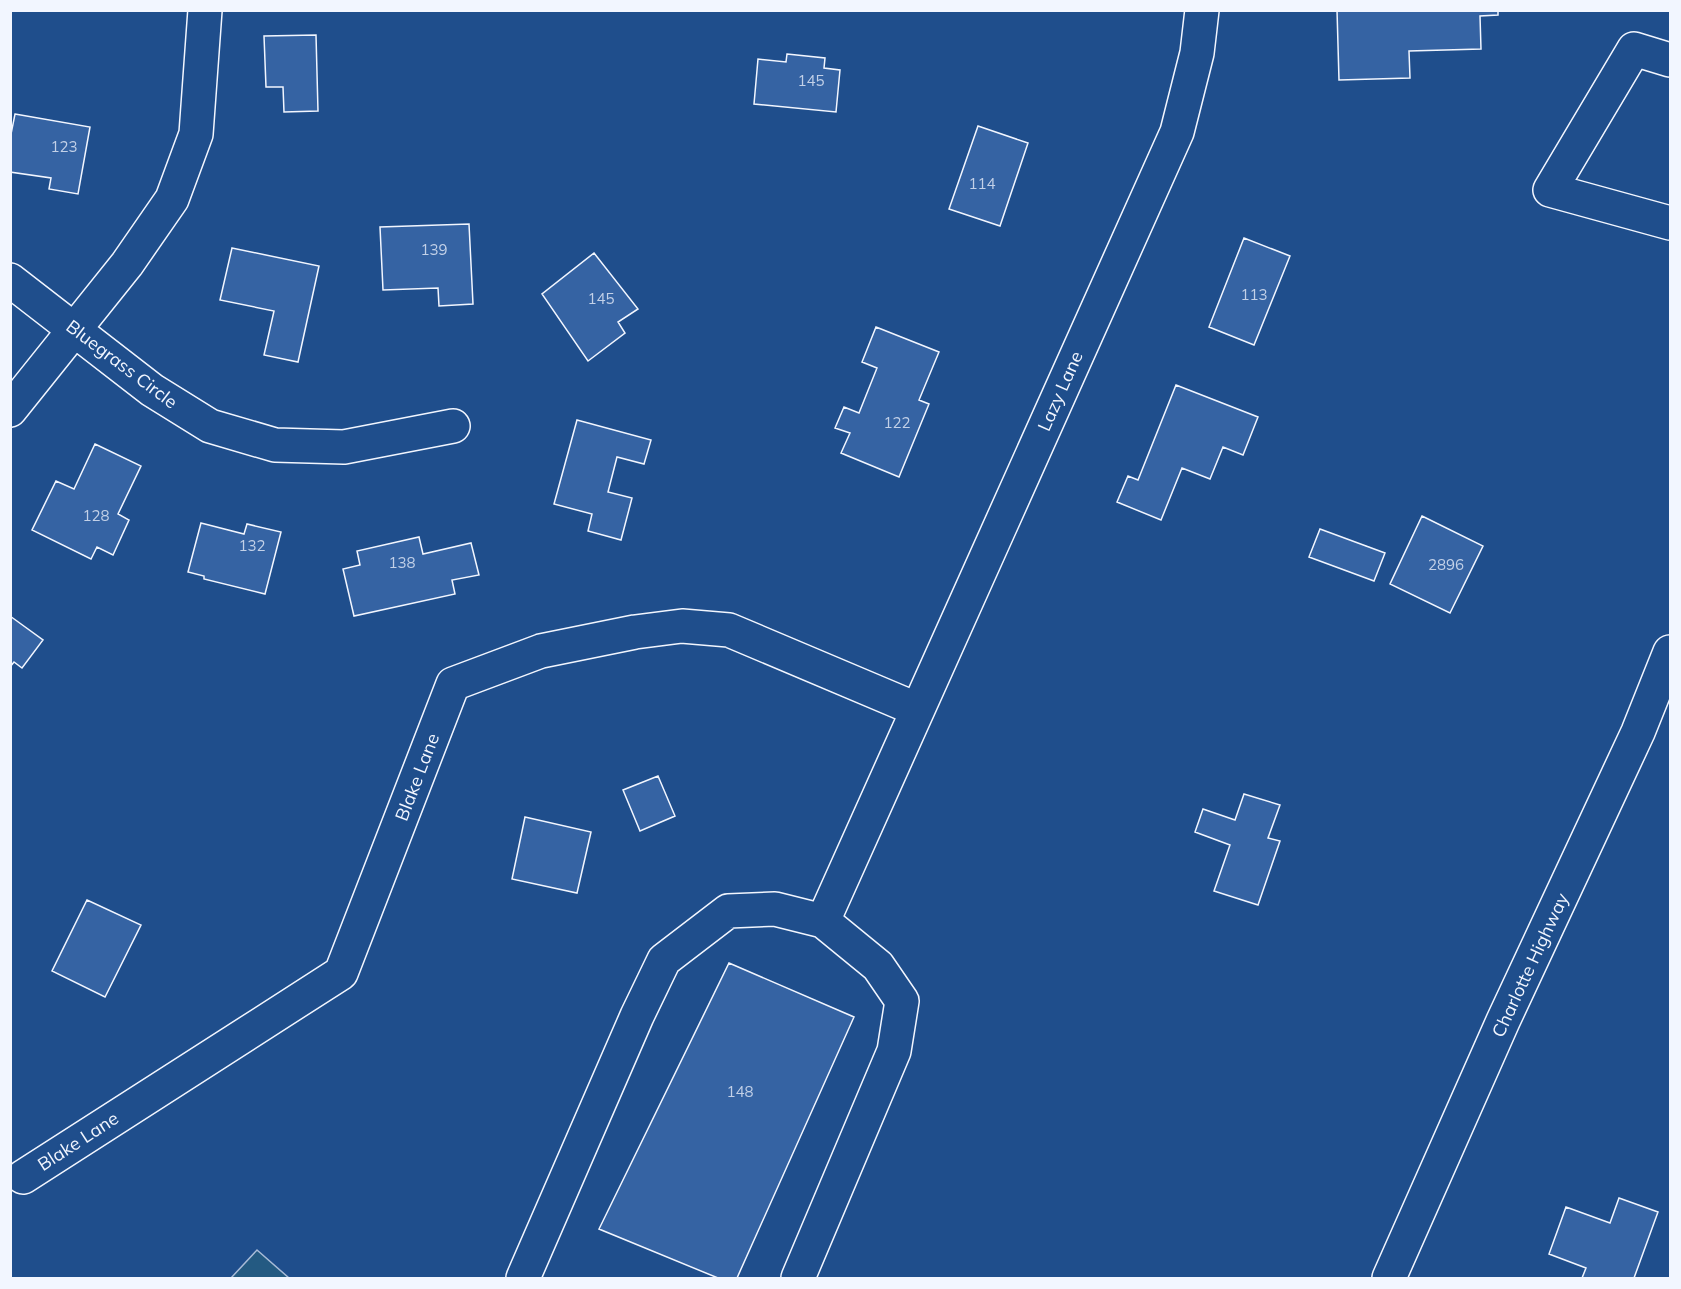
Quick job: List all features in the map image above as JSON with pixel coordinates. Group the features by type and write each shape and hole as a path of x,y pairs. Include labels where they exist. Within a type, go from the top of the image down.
{"street":[{"path":"10,410 127,264 172,199 196,134 205,10"},
{"name":"Lazy Lane","path":"823,921 916,709 1177,132 1197,53 1202,10"},
{"path":"1671,60 1634,49 1550,190 1671,223"},
{"name":"Bluegrass Circle","path":"10,280 152,390 210,426 276,444 344,447 453,426"},
{"name":"Blake Lane","path":"23,1177 340,973 453,684 541,651 635,632 682,626 729,630 916,709"},
{"name":"Charlotte Highway","path":"1389,1278 1503,1021 1638,732 1671,652"},
{"path":"523,1278 637,1016 664,960 728,911 775,909 823,921 878,966 902,1001 894,1050 798,1278"}],"shaded area":[{"path":"257,1250 289,1278 231,1278"}],"building":[{"path":"1337,10 1498,10 1498,15 1480,16 1481,49 1409,51 1410,78 1339,80"},
{"path":"316,35 318,111 284,112 283,87 266,87 264,36"},
{"path":"787,54 825,58 824,68 840,70 836,112 754,104 758,59 786,62"},
{"path":"15,114 90,127 78,194 49,189 51,178 10,172 10,139"},
{"path":"978,126 1028,143 1000,226 949,209"},
{"path":"469,224 473,304 439,306 438,288 383,290 380,227"},
{"path":"1244,238 1290,256 1254,345 1209,327"},
{"path":"232,248 319,266 298,362 264,355 274,311 220,300"},
{"path":"594,253 638,309 618,322 625,333 588,361 542,294"},
{"path":"876,327 939,352 919,400 929,404 899,477 841,453 850,433 835,428 844,407 859,413 877,368 862,362"},
{"path":"1176,385 1258,417 1243,455 1223,447 1210,479 1182,468 1161,520 1117,502 1128,476 1138,480"},
{"path":"577,420 651,440 644,464 617,457 608,492 632,498 621,540 588,531 592,514 554,504"},
{"path":"95,444 141,466 118,514 129,520 113,555 97,547 91,559 32,530 56,481 74,489"},
{"path":"1422,516 1483,546 1450,613 1390,584"},
{"path":"201,523 244,534 247,524 281,532 265,594 204,579 204,576 188,572"},
{"path":"1320,529 1385,553 1374,581 1309,557"},
{"path":"419,537 423,554 471,543 479,575 452,580 455,594 354,616 343,569 360,565 357,551"},
{"path":"10,616 43,640 22,668 14,662 10,667"},
{"path":"658,776 675,816 640,831 623,790"},
{"path":"1244,794 1280,805 1268,838 1280,841 1258,905 1214,891 1230,845 1195,832 1203,809 1235,820"},
{"path":"525,817 591,832 577,893 512,879"},
{"path":"87,900 141,925 105,997 52,971"},
{"path":"729,963 854,1017 737,1278 718,1278 599,1229"},
{"path":"1619,1198 1658,1212 1634,1278 1582,1278 1586,1268 1549,1254 1566,1207 1610,1223"}]}
